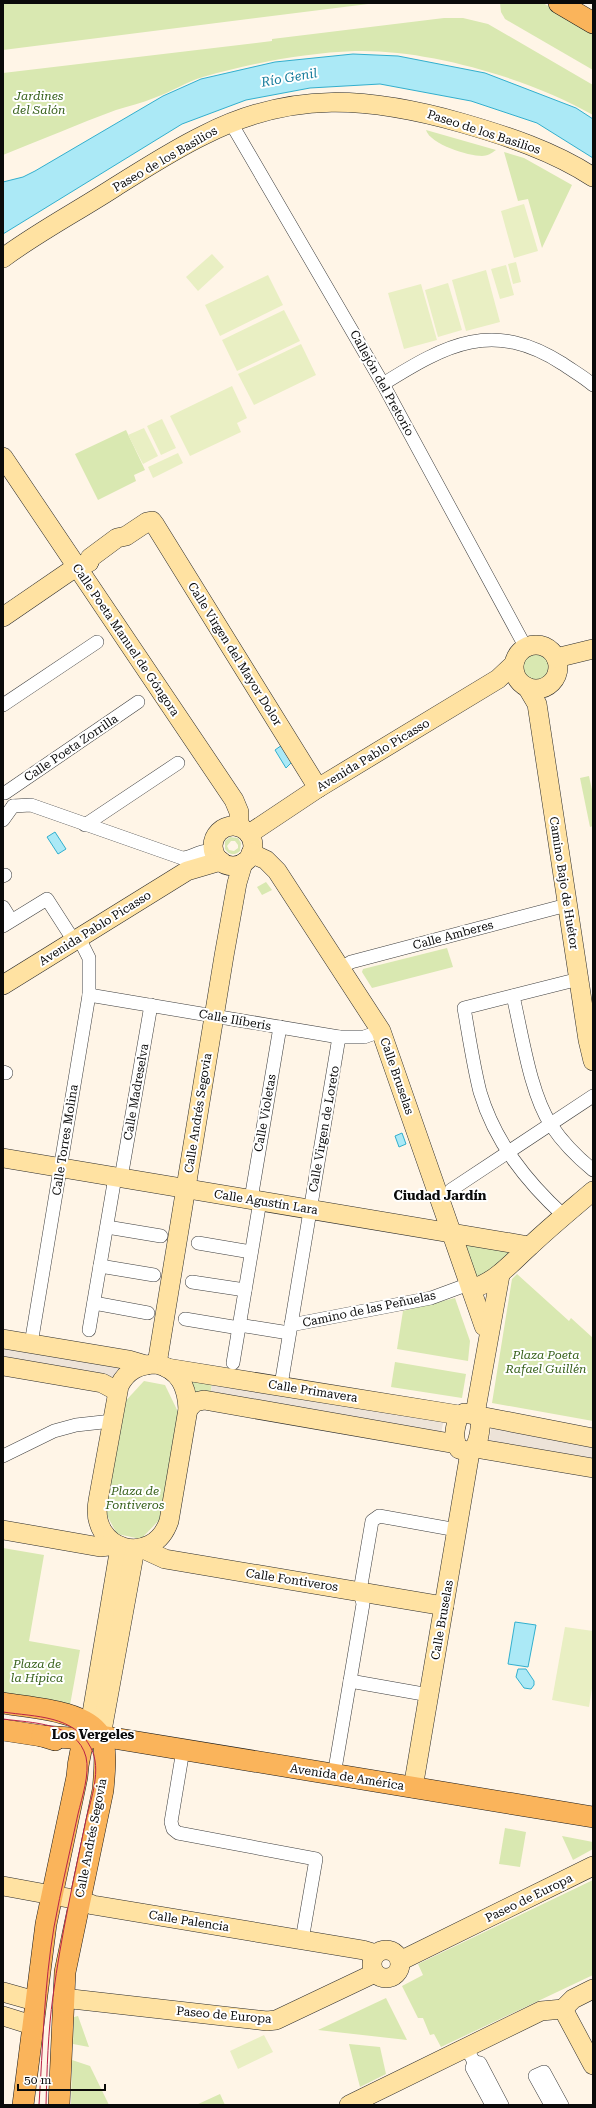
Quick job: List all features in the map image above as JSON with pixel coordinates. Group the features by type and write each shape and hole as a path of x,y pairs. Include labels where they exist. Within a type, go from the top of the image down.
{"main road":[{"path":"559,3 593,23"},
{"name":"Paseo de los Basilios","path":"3,258 167,155 205,134 257,113 312,103 368,103 398,107 431,114 505,137 552,155 593,177"},
{"name":"Calle Poeta Manuel de Góngora","path":"3,457 83,565 234,800 239,812 246,844"},
{"name":"Calle Virgen del Mayor Dolor","path":"83,565 93,563 121,544 126,536 147,522 152,521 318,788"},
{"path":"3,617 83,565"},
{"path":"498,679 532,691 554,680 557,674 556,658 544,647 537,646 526,648 516,657 514,664 515,675 532,691"},
{"path":"556,658 593,649"},
{"name":"Avenida Pablo Picasso","path":"246,844 318,788 498,679 514,664"},
{"name":"Camino Bajo de Huétor","path":"532,691 578,979 593,1061"},
{"path":"228,827 246,844 231,865 214,853 214,839 219,832 228,827"},
{"name":"Calle Bruselas","path":"246,844 266,860 276,871 381,1031 484,1326 490,1327"},
{"name":"Calle Andrés Segovia","path":"157,1366 214,1016 237,884 246,844"},
{"name":"Avenida Pablo Picasso","path":"3,985 214,853"},
{"name":"Calle Agustín Lara","path":"3,1158 529,1246"},
{"name":"Camino de las Peñuelas","path":"470,1287 482,1286 491,1278 500,1275 529,1246 593,1191"},
{"path":"472,1416 500,1275"},
{"name":"Calle Primavera","path":"3,1339 157,1366 472,1416 593,1438"},
{"path":"3,1366 102,1383 118,1390"},
{"path":"157,1366 179,1377 185,1386 188,1408 169,1521 159,1538 128,1547 110,1541 101,1530 97,1516 112,1421 118,1390 122,1381 129,1373 157,1366"},
{"path":"188,1408 195,1402 204,1400 467,1448 593,1468"},
{"name":"Calle Bruselas","path":"413,1788 457,1530 472,1416"},
{"name":"Calle Fontiveros","path":"3,1530 100,1547 128,1547 165,1559 444,1606"},
{"name":"Calle Andrés Segovia","path":"23,2105 32,2025 52,1894 77,1777 78,1762 89,1725 128,1547"},
{"name":"Calle Andrés Segovia","path":"59,2105 65,1972 103,1790 105,1761 89,1725 128,1547"},
{"name":"Avenida de América","path":"3,1703 64,1713 89,1725 183,1750 593,1817"},
{"path":"42,1736 89,1725"},
{"path":"3,1730 42,1736 61,1743 70,1750 78,1762"},
{"name":"Paseo de Europa","path":"63,1998 267,2021 276,2020 375,1964 383,1950 392,1951 400,1961 593,1866"},
{"name":"Calle Palencia","path":"3,1886 52,1894 79,1900 93,1905 363,1950 375,1964"},
{"path":"349,2105 470,2055 541,2011 563,2009 573,1999 593,1988"},
{"path":"3,1992 36,2001"},
{"path":"563,2009 593,2065"},
{"path":"3,2016 32,2025"}],"street":[{"name":"Callejón del Pretorio","path":"231,123 383,384 526,648"},
{"path":"383,384 424,358 440,351 473,342 505,340 518,342 543,352 592,382"},
{"path":"3,705 97,642"},
{"name":"Calle Poeta Zorrilla","path":"4,792 138,702"},
{"path":"86,825 178,763"},
{"path":"4,792 13,806"},
{"path":"13,806 31,805 182,858 189,858 202,851 214,853"},
{"path":"3,820 13,806"},
{"name":"Calle Torres Molina","path":"7,923 47,899 89,958 90,995 32,1344"},
{"name":"Calle Amberes","path":"341,968 351,962 567,905"},
{"path":"3,907 7,923"},
{"path":"564,1216 523,1175 507,1153 487,1111 480,1092 464,1008 578,979"},
{"name":"Calle Ilíberis","path":"90,995 339,1037 364,1037 381,1031"},
{"path":"513,996 536,1090 550,1124 565,1144 593,1170"},
{"name":"Calle Madreselva","path":"89,1330 107,1227 151,1005"},
{"name":"Calle Violetas","path":"233,1362 251,1252 255,1200 280,1027"},
{"name":"Calle Virgen de Loreto","path":"280,1385 339,1037"},
{"path":"451,1190 593,1096"},
{"path":"107,1227 161,1236"},
{"path":"198,1243 251,1252"},
{"path":"100,1266 154,1275"},
{"path":"192,1282 245,1290"},
{"name":"Camino de las Peñuelas","path":"185,1319 239,1326 290,1328 296,1324 431,1298 470,1287"},
{"path":"94,1303 148,1313"},
{"path":"3,1456 54,1431 76,1425 112,1421"},
{"path":"334,1775 363,1601 360,1591 372,1521 374,1518 379,1516 457,1530"},
{"path":"350,1681 429,1695"},
{"path":"183,1750 171,1822 173,1829 178,1833 316,1859 302,1940"},
{"path":"470,2055 472,2068 492,2105"},
{"path":"470,2055 480,2064 502,2105"},
{"path":"551,2105 535,2076 544,2072 562,2105"}],"green space":[{"path":"3,3 376,3 3,50"},
{"path":"500,3 543,3 593,32 593,70 505,19 501,12"},
{"name":"Jardines del Salón","path":"444,18 463,18 488,24 593,85 593,115 568,102 510,78 446,61 415,55 384,52 336,52 297,56 240,67 203,77 160,96 102,115 3,155 3,73 272,41 272,39"},
{"path":"426,130 496,150 482,156 468,154 450,148 434,140"},
{"path":"504,152 524,158 572,185 542,248 528,199 518,201"},
{"path":"524,204 538,251 514,258 501,211"},
{"path":"212,254 224,267 198,291 186,277"},
{"path":"516,262 521,282 513,284 508,264"},
{"path":"506,265 514,295 500,299 491,269"},
{"path":"486,270 500,322 466,331 452,280"},
{"path":"268,275 283,305 220,336 205,305"},
{"path":"448,283 462,330 438,337 425,290"},
{"path":"421,284 437,340 404,349 388,293"},
{"path":"284,310 300,341 237,371 222,340"},
{"path":"301,344 316,375 254,405 238,374"},
{"path":"232,386 247,418 237,423 241,432 190,456 170,416"},
{"path":"162,419 176,448 161,455 147,426"},
{"path":"144,428 158,456 143,464 128,435"},
{"path":"126,430 145,470 134,475 136,481 98,500 75,454"},
{"path":"178,453 183,463 153,478 148,467"},
{"path":"532,651 538,651 548,658 551,667 550,673 544,680 538,683 532,683 522,676 519,670 519,664 526,654"},
{"path":"589,776 593,795 593,826 590,827 580,778"},
{"path":"230,837 238,838 241,843 240,851 234,854 228,853 225,849 225,841","holes":["231,841 235,841 238,848 234,851 229,850 227,846"]},
{"path":"266,882 272,890 262,895 257,887"},
{"path":"447,948 453,967 372,988 362,972 363,969"},
{"path":"463,1242 514,1248 479,1283"},
{"name":"Plaza Poeta Rafael Guillén","path":"517,1274 569,1321 571,1318 593,1338 593,1421 492,1403 512,1279"},
{"path":"455,1298 470,1341 468,1361 397,1349 403,1311"},
{"path":"395,1362 466,1374 462,1398 391,1387"},
{"path":"188,1373 213,1377 210,1398 195,1395"},
{"name":"Plaza de Fontiveros","path":"144,1381 165,1385 180,1416 163,1516 141,1539 117,1534 102,1506 120,1407"},
{"name":"Plaza de la Hípica","path":"3,1548 44,1555 29,1641 80,1650 70,1705 3,1694"},
{"path":"565,1627 593,1631 593,1682 589,1707 552,1700"},
{"path":"505,1828 526,1832 520,1867 499,1864"},
{"path":"562,1836 593,1842 593,1849 573,1860"},
{"path":"593,1880 593,1975 441,2047 434,2034 430,2035 423,2018 418,2018 402,1986 423,1975 418,1964"},
{"path":"386,1998 407,2040 318,2030"},
{"path":"78,2016 89,2047 73,2044 74,2017"},
{"path":"264,2035 273,2052 238,2069 230,2051"},
{"path":"349,2044 380,2047 386,2074 360,2087"},
{"path":"72,2060 90,2066 109,2105 71,2105"},
{"path":"220,2094 225,2105 196,2105"}],"shaded area":[{"path":"3,1346 125,1363 115,1382 3,1359"},
{"path":"213,1377 444,1419 441,1433 210,1398"},
{"path":"491,1428 593,1446 593,1460 489,1442"}],"water":[{"name":"Río Genil","path":"353,54 398,56 485,73 576,108 593,119 593,158 537,123 471,101 380,84 310,88 246,100 182,124 3,234 3,182 23,177 35,171 163,96 201,79 275,62"},
{"path":"282,745 292,762 286,768 275,750"},
{"path":"55,832 66,849 58,854 47,837"},
{"path":"402,1133 406,1144 399,1147 395,1136"},
{"path":"515,1622 536,1625 528,1667 508,1664"},
{"path":"518,1669 526,1669 534,1681 534,1685 531,1689 524,1688 516,1677"}],"tram line":[{"path":"3,1712 41,1717 64,1723 75,1729 84,1737 91,1748 96,1765 93,1793 72,1885 56,1974 51,2010 46,2105"},
{"path":"3,1719 52,1726 63,1731 73,1737 81,1745 87,1764 85,1786 54,1927 44,2016 39,2105"}],"district":[{"name":"Ciudad Jardín","path":"440,1195"},
{"name":"Los Vergeles","path":"93,1734"}]}
